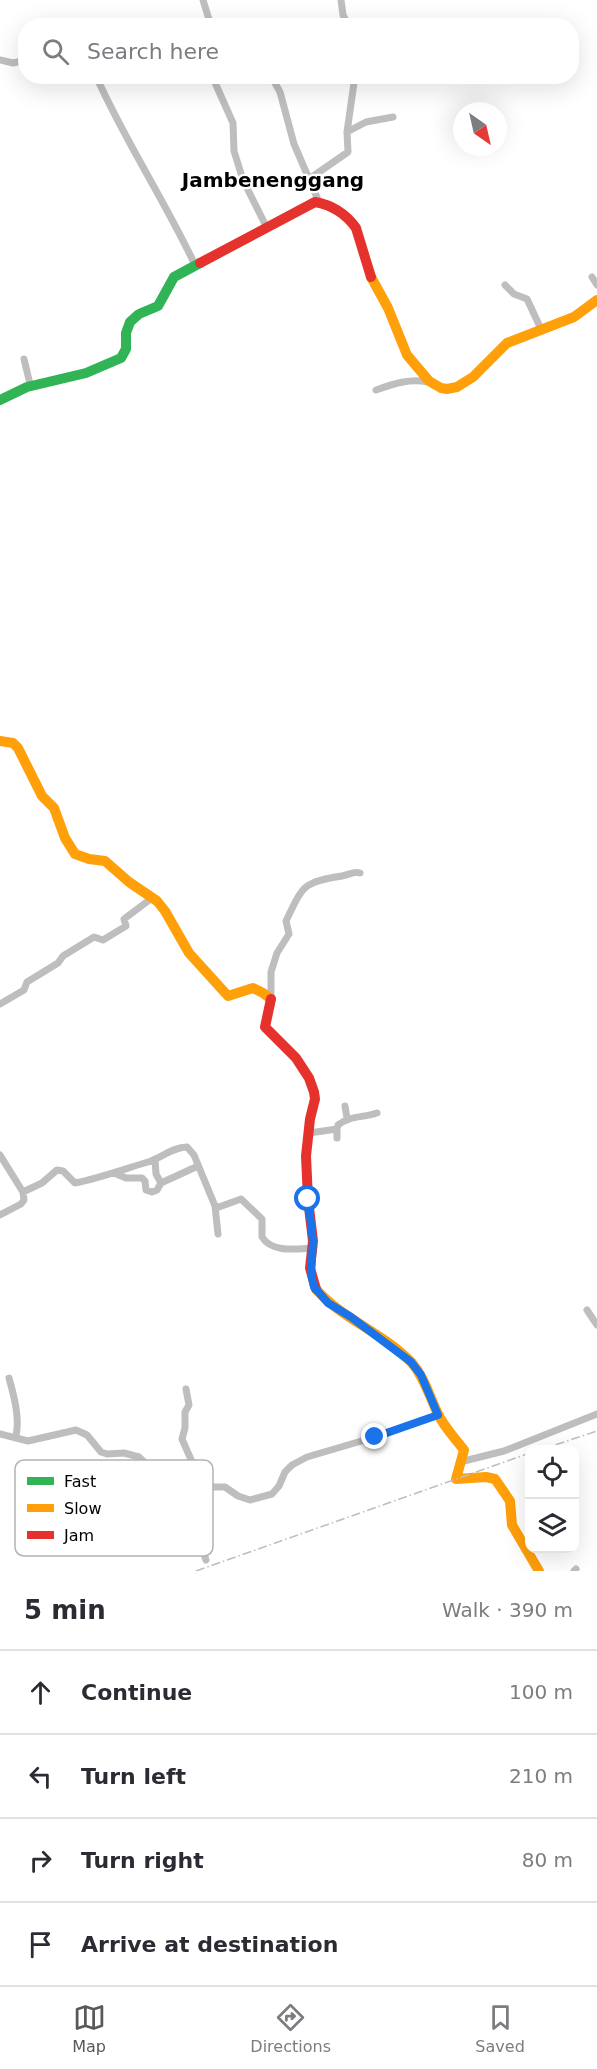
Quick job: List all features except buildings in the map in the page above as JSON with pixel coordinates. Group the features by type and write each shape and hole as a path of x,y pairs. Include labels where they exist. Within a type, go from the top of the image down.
{"street":[{"path":"202,0 208,18"},
{"path":"341,0 345,18"},
{"path":"0,60 18,62"},
{"path":"100,84 195,265"},
{"path":"216,84 233,123 234,151 243,180 266,226"},
{"path":"276,84 280,92 294,144 319,202"},
{"path":"309,179 348,152 347,132 354,84"},
{"path":"347,132 366,122 393,117"},
{"path":"0,400 30,384 88,372 119,359 127,347 130,322 158,306 171,280 266,226 308,204 319,202 343,214 356,228 367,268 390,312 404,349 430,383"},
{"path":"592,277 597,285"},
{"path":"505,285 513,294 527,299 541,329"},
{"path":"376,390 392,384 417,380 430,383 438,388 446,389 456,386 477,374 507,343 574,317 597,300"},
{"path":"24,359 30,384"},
{"path":"0,741 13,742 18,748 42,796 54,808 65,838 75,854 105,861 152,898 165,911 196,961 228,996 252,987 272,998"},
{"path":"360,873 315,880 303,888 298,895 286,921 289,934 277,953 271,972 272,998 264,1027 294,1055 314,1091 306,1178 312,1248 311,1274 314,1287 328,1303 359,1322 411,1362 421,1375 438,1415 464,1450 456,1479 491,1476 500,1485 510,1501 512,1525 539,1571"},
{"path":"0,1004 24,990 27,982 57,964 63,956 94,937 104,940 127,925 124,919 152,898"},
{"path":"345,1106 347,1118"},
{"path":"337,1138 338,1125 347,1118 366,1117 377,1113"},
{"path":"309,1133 337,1129"},
{"path":"23,1192 60,1169 75,1183 114,1173 155,1159 178,1148 187,1147 194,1155 215,1206 218,1234"},
{"path":"0,1155 23,1192 24,1200 21,1204 0,1215"},
{"path":"155,1159 156,1174 161,1183"},
{"path":"114,1173 126,1178 142,1178 149,1192 157,1190 161,1183 198,1166"},
{"path":"215,1206 219,1207 241,1199 262,1219 262,1237 270,1245 289,1250 312,1248"},
{"path":"587,1310 597,1324"},
{"path":"9,1378 15,1400 18,1429 16,1437"},
{"path":"186,1389 189,1405 185,1412 182,1439 191,1460"},
{"path":"460,1462 504,1451 597,1414"},
{"path":"213,1487 225,1487 238,1496 250,1500 265,1497 272,1494 279,1486 285,1472 292,1465 307,1457 438,1415"},
{"path":"0,1434 28,1441 76,1430 87,1435 101,1452 124,1453 142,1460"},
{"path":"204,1556 206,1560"}],"railway":[{"path":"555,1445 597,1431"},
{"path":"196,1571 525,1455"}],"traffic: fast":[{"path":"0,400 27,387 86,373 121,358 126,349 126,333 130,322 139,314 158,306 174,277 200,263"}],"traffic: slow":[{"path":"371,277 388,308 407,355 429,381 447,389 457,387 473,377 507,343 574,317 597,300"},
{"path":"0,741 13,743 18,748 42,796 54,808 65,838 75,854 105,861 129,882 157,901 189,953 228,996 253,988 271,999"},
{"path":"316,1289 338,1309 401,1352 416,1368 442,1422 464,1450 456,1479 486,1477 495,1479 510,1501 512,1525 539,1571"}],"traffic: jam":[{"path":"200,263 315,202 338,211 356,228 371,277"},
{"path":"271,999 265,1027 296,1058 309,1078 314,1092 315,1099 310,1119 306,1156 313,1241 310,1268 316,1289"}],"district":[{"name":"Jambenenggang","path":"273,180"}],"route":[{"path":"308,1199 313,1241 310,1268 314,1287 328,1303 382,1338 411,1362 421,1375 438,1415 375,1437"}]}
